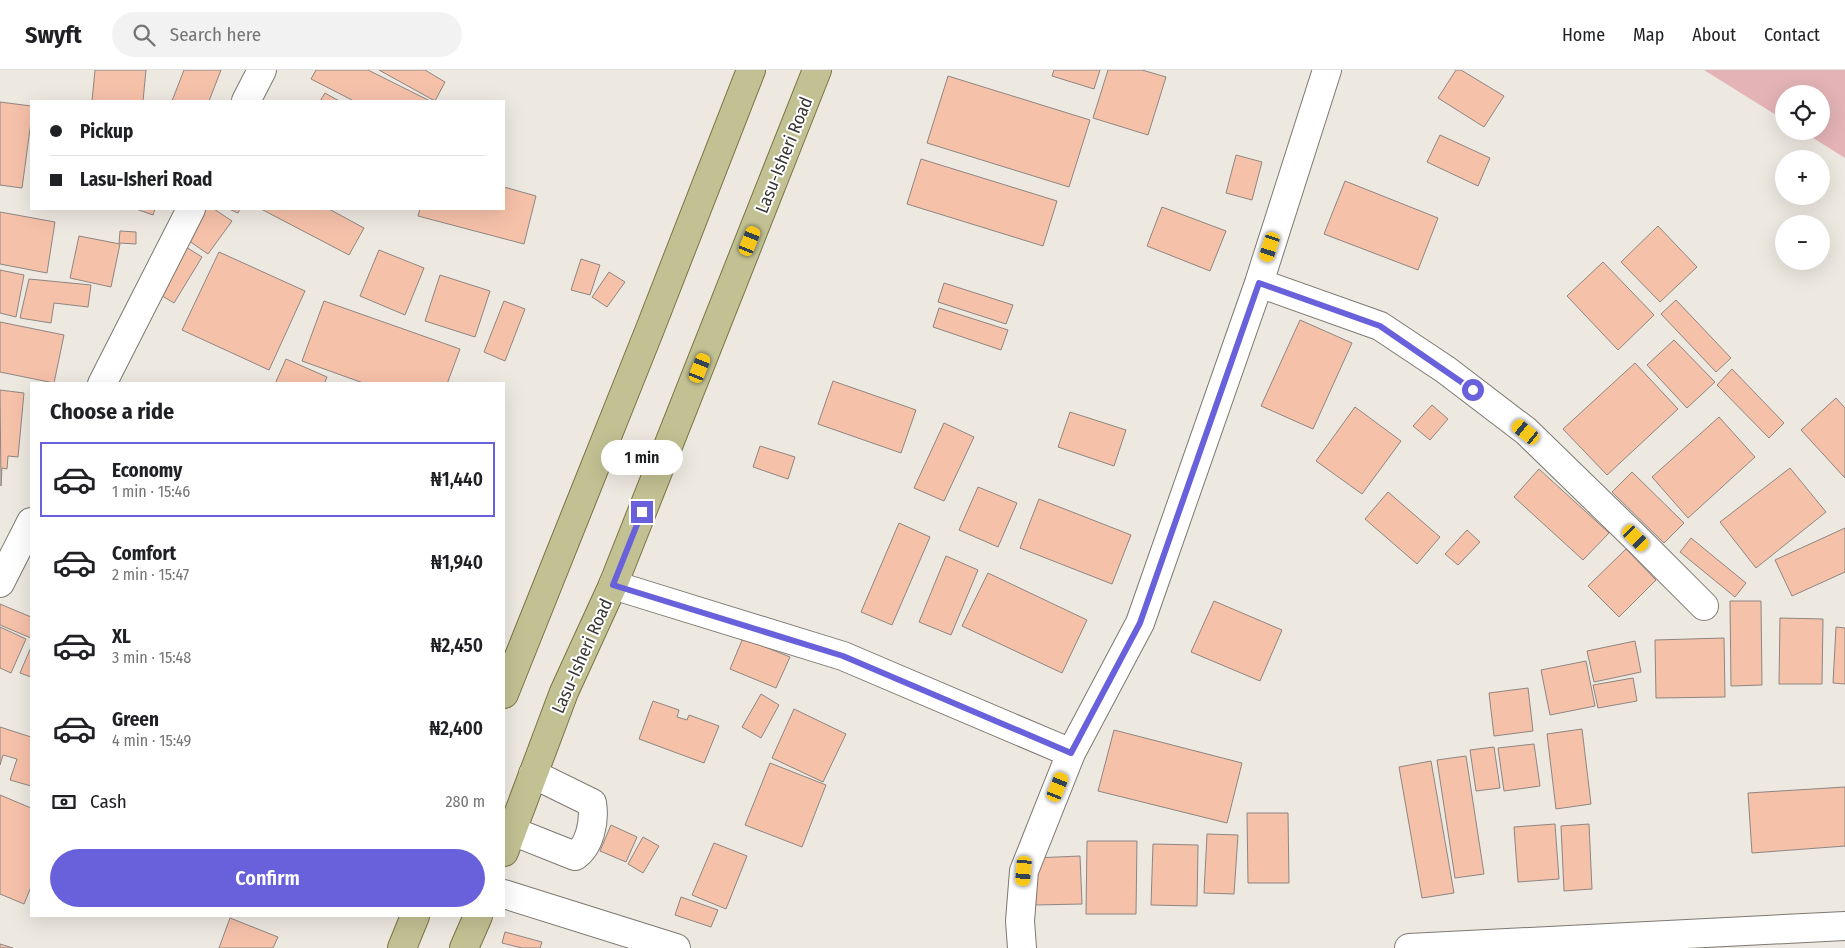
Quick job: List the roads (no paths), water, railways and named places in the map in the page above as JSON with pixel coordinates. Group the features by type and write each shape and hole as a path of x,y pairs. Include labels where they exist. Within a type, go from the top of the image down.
{"main road":[{"path":"505,692 751,70"},
{"name":"Lasu-Isheri Road","path":"508,842 564,692 613,585 817,70"},
{"path":"402,948 415,917"},
{"path":"464,948 478,917"}],"street":[{"path":"247,100 262,70"},
{"path":"1022,948 1020,921 1024,871 1071,753 1140,623 1259,283 1327,70"},
{"path":"103,382 190,210"},
{"path":"1259,283 1380,326 1446,370 1526,432 1704,606"},
{"path":"0,583 30,524"},
{"path":"613,585 843,656 1071,753"},
{"path":"508,842 575,856 581,852 593,823 592,803 533,774"},
{"path":"505,894 676,948"},
{"path":"1409,948 1845,926"}]}
